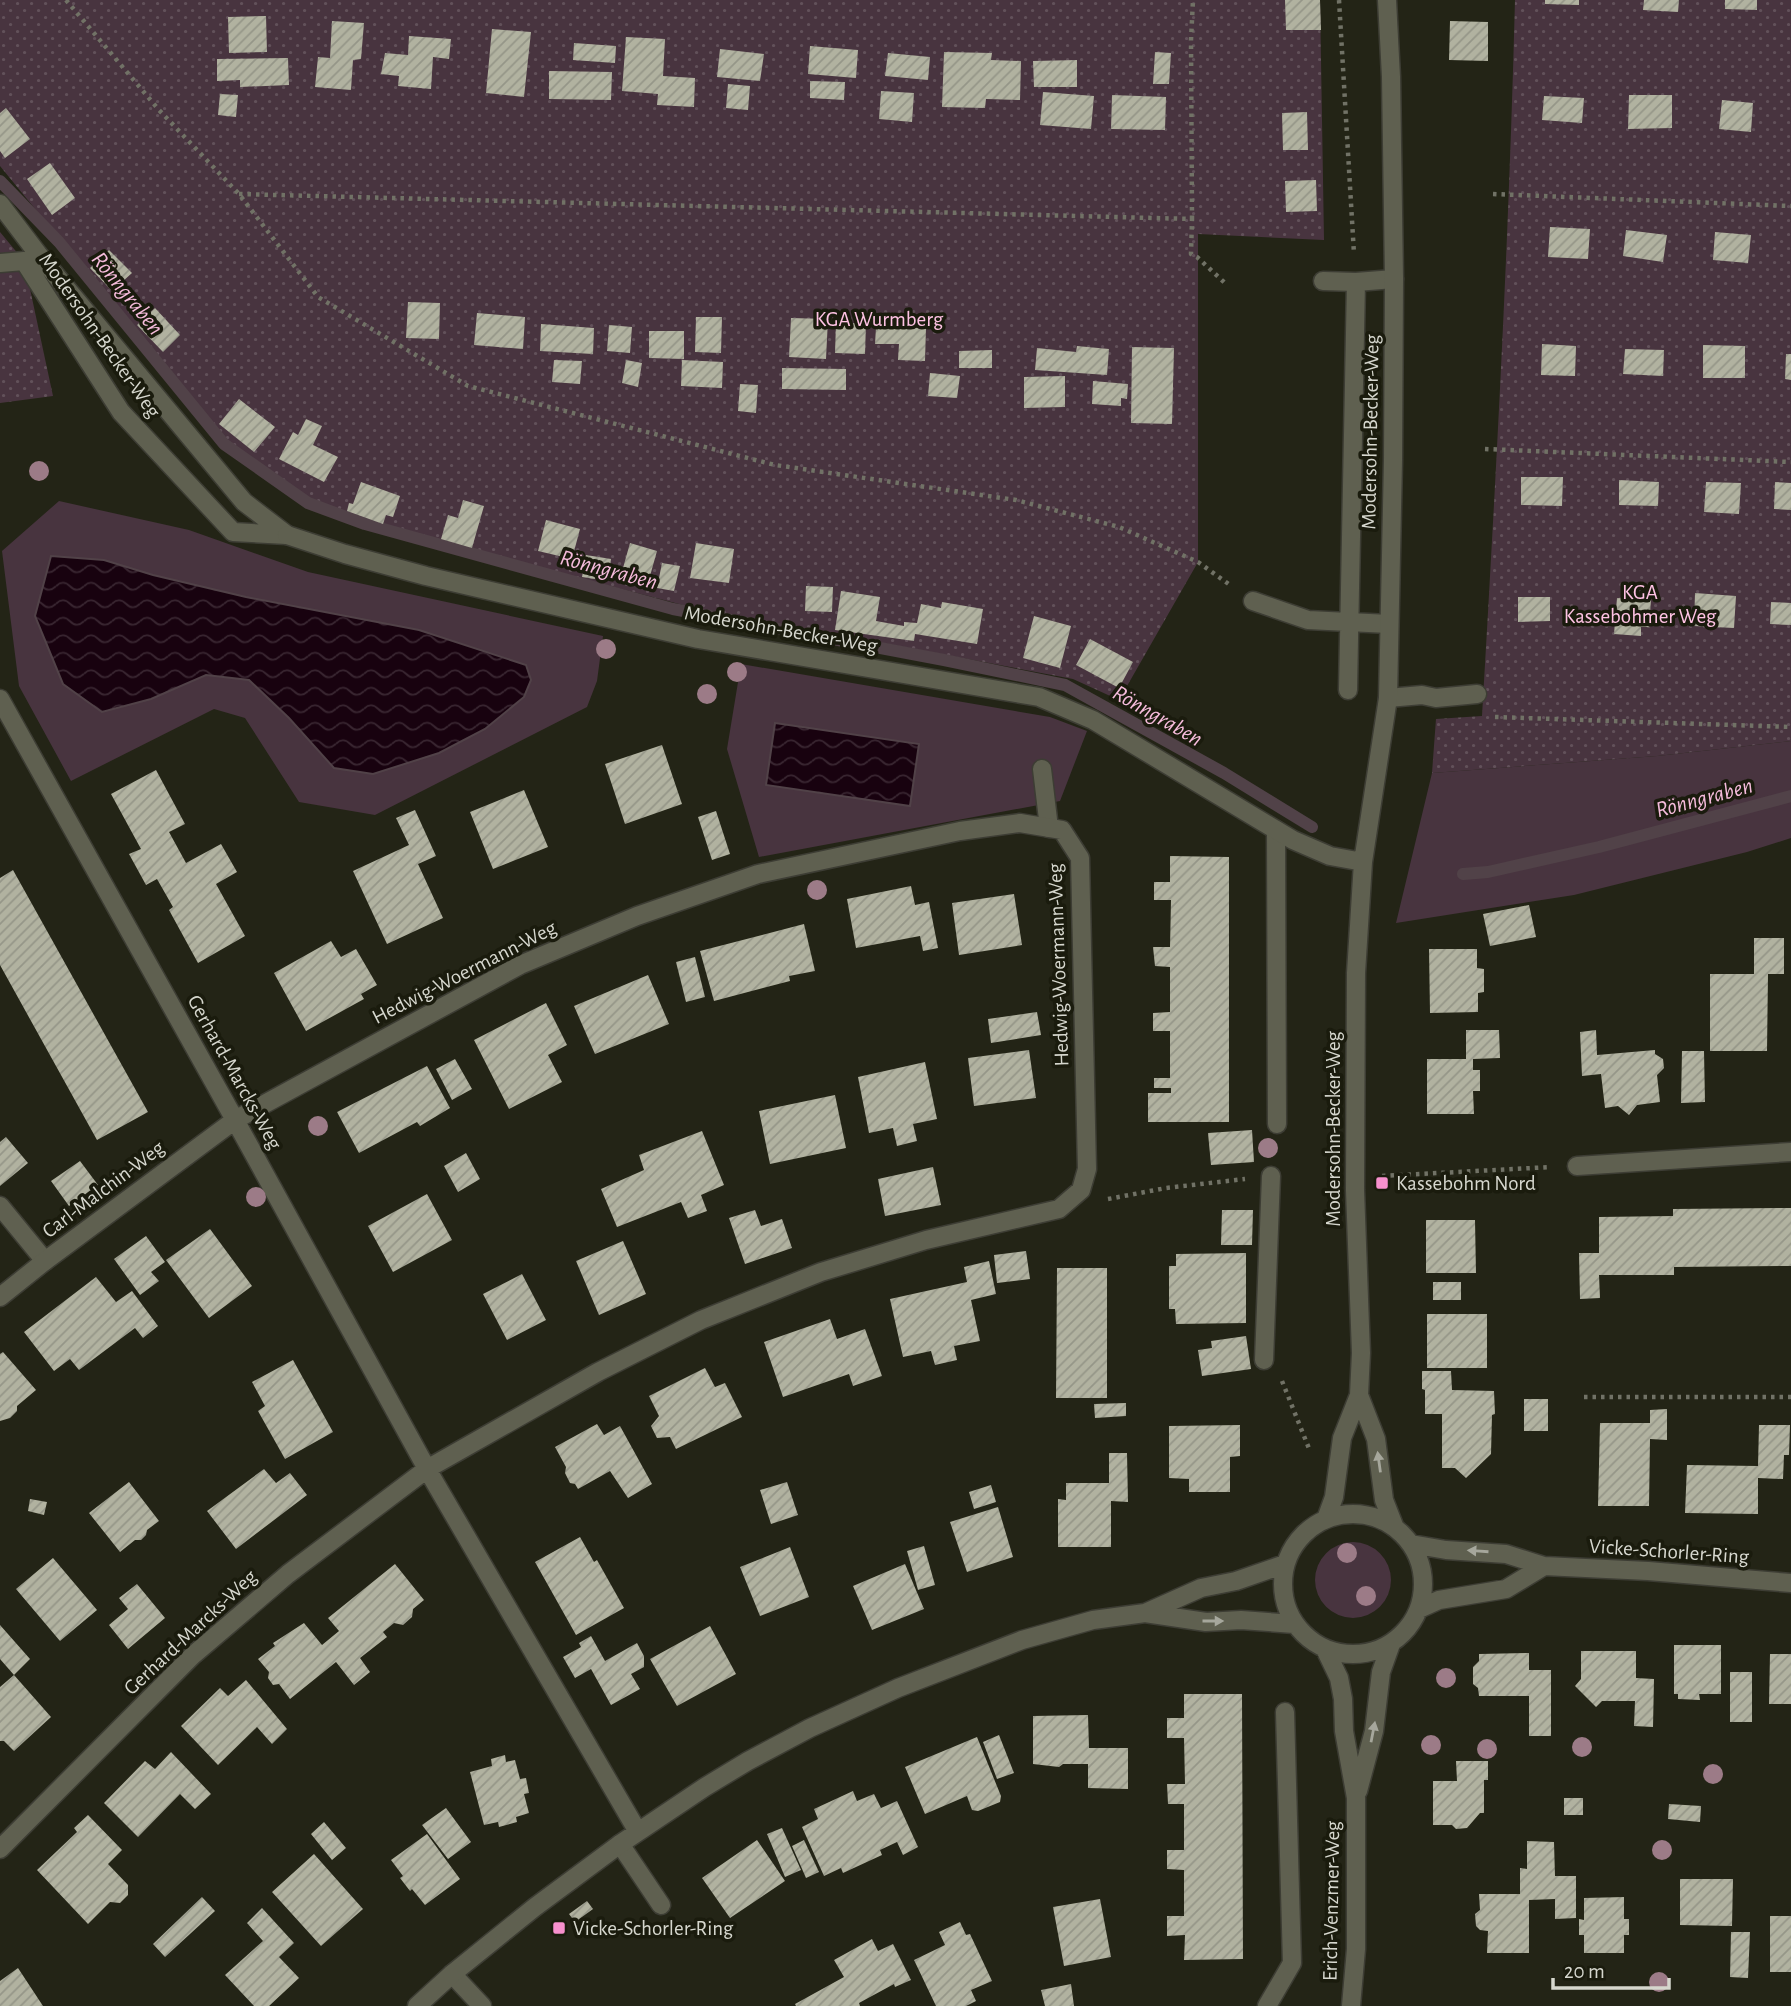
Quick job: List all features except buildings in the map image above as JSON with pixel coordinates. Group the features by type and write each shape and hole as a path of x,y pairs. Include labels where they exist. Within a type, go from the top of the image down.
{"street":[{"name":"Modersohn-Becker-Weg","path":"1326,1519 1334,1497 1342,1438 1359,1395 1361,1353 1355,1190 1356,973 1363,862 1388,698 1394,279 1387,0"},
{"path":"0,204 38,254 244,502 287,535"},
{"name":"Modersohn-Becker-Weg","path":"0,263 24,261 121,412 233,532 287,535 426,576 698,639 1039,697 1093,720 1293,840 1330,856 1363,862"},
{"path":"1323,281 1394,279"},
{"path":"1348,690 1356,282"},
{"path":"1253,601 1308,620 1389,624"},
{"path":"1388,698 1422,695 1436,698 1477,694"},
{"name":"Gerhard-Marcks-Weg","path":"0,699 427,1469 638,1832"},
{"path":"1042,769 1049,828"},
{"name":"Hedwig-Woermann-Weg","path":"235,1120 520,965 637,916 758,874 960,831 1020,823 1062,830 1080,858 1087,1169 1081,1190 1059,1209"},
{"path":"1276,830 1277,1124"},
{"name":"Carl-Malchin-Weg","path":"0,1297 235,1120"},
{"path":"1577,1166 1791,1152"},
{"path":"1264,1360 1271,1176"},
{"path":"0,1206 45,1261"},
{"path":"427,1469 598,1372 701,1321 821,1272 926,1240 1059,1209"},
{"name":"Modersohn-Becker-Weg","path":"1359,1395 1376,1439 1384,1500 1395,1528"},
{"name":"Gerhard-Marcks-Weg","path":"0,1849 192,1656 288,1574 427,1469"},
{"path":"1343,1514 1361,1514 1379,1519 1395,1528 1411,1544 1421,1564 1423,1587 1419,1609 1412,1623 1391,1644 1370,1653 1347,1655 1313,1643 1294,1624 1285,1605 1282,1584 1285,1564 1297,1542 1315,1525 1343,1514"},
{"name":"Vicke-Schorler-Ring","path":"1411,1544 1446,1550 1506,1554 1544,1566 1648,1571 1791,1583"},
{"path":"1145,1613 1201,1588 1236,1581 1285,1564"},
{"path":"1419,1609 1439,1600 1506,1589 1544,1566"},
{"path":"417,2006 535,1907 620,1844 705,1787 810,1728 898,1688 1022,1640 1093,1620 1145,1613 1206,1622 1241,1620 1294,1624"},
{"name":"Erich-Venzmer-Weg","path":"1356,1798 1374,1731 1381,1672 1391,1644"},
{"name":"Erich-Venzmer-Weg","path":"1325,1649 1339,1678 1344,1731 1356,1798 1356,1949 1351,2006"},
{"path":"1267,2006 1292,1963 1285,1712"},
{"path":"620,1844 661,1905"},
{"path":"452,1974 482,2006"}],"path":[{"path":"66,0 159,110 239,194 317,297 468,386 775,465 1016,500 1119,527 1198,562 1253,601"},
{"path":"1193,0 1191,254 1226,284"},
{"path":"1339,0 1356,282"},
{"path":"239,194 1192,219"},
{"path":"1493,194 1791,206"},
{"path":"1485,449 1791,462"},
{"path":"1477,694 1482,716 1791,727"},
{"path":"1381,1176 1577,1166"},
{"path":"1059,1209 1166,1188 1271,1176"},
{"path":"1584,1397 1791,1397"}],"green space":[{"name":"KGA Wurmberg","path":"0,0 1320,0 1324,240 1198,234 1198,562 1119,700 1073,679 683,605 366,522 311,501 219,434 0,166"},
{"name":"KGA Kassebohmer Weg","path":"1515,0 1791,0 1791,741 1657,756 1432,773 1436,719 1482,716 1502,358"},
{"path":"0,232 24,261 53,396 0,403"},
{"path":"59,501 189,530 308,572 603,636 597,681 587,707 375,815 299,802 245,718 214,709 71,781 19,686 2,551"},
{"path":"741,664 1050,717 1087,731 1060,801 759,857 727,749"},
{"path":"1791,741 1791,838 1747,852 1574,895 1396,923 1432,773 1657,756"},
{"path":"1353,1542 1367,1545 1380,1553 1388,1566 1391,1580 1388,1594 1380,1607 1367,1615 1353,1618 1339,1615 1326,1607 1318,1594 1315,1580 1318,1566 1326,1553 1339,1545"}],"water":[{"path":"51,556 104,560 153,575 246,597 419,630 526,665 531,680 524,697 485,729 439,753 373,774 334,768 289,718 249,680 206,675 151,699 102,712 63,684 35,616"},
{"path":"775,723 919,744 910,806 766,785"}],"waterway":[{"name":"Rönngraben","path":"0,181 59,242 224,444 308,503 365,524 673,609 1065,685 1224,773 1312,827"},
{"name":"Rönngraben","path":"1463,874 1488,872 1599,847 1791,796"}],"place":[{"name":"Kassebohm Nord","path":"1382,1183"},
{"name":"Vicke-Schorler-Ring","path":"559,1928"}]}
